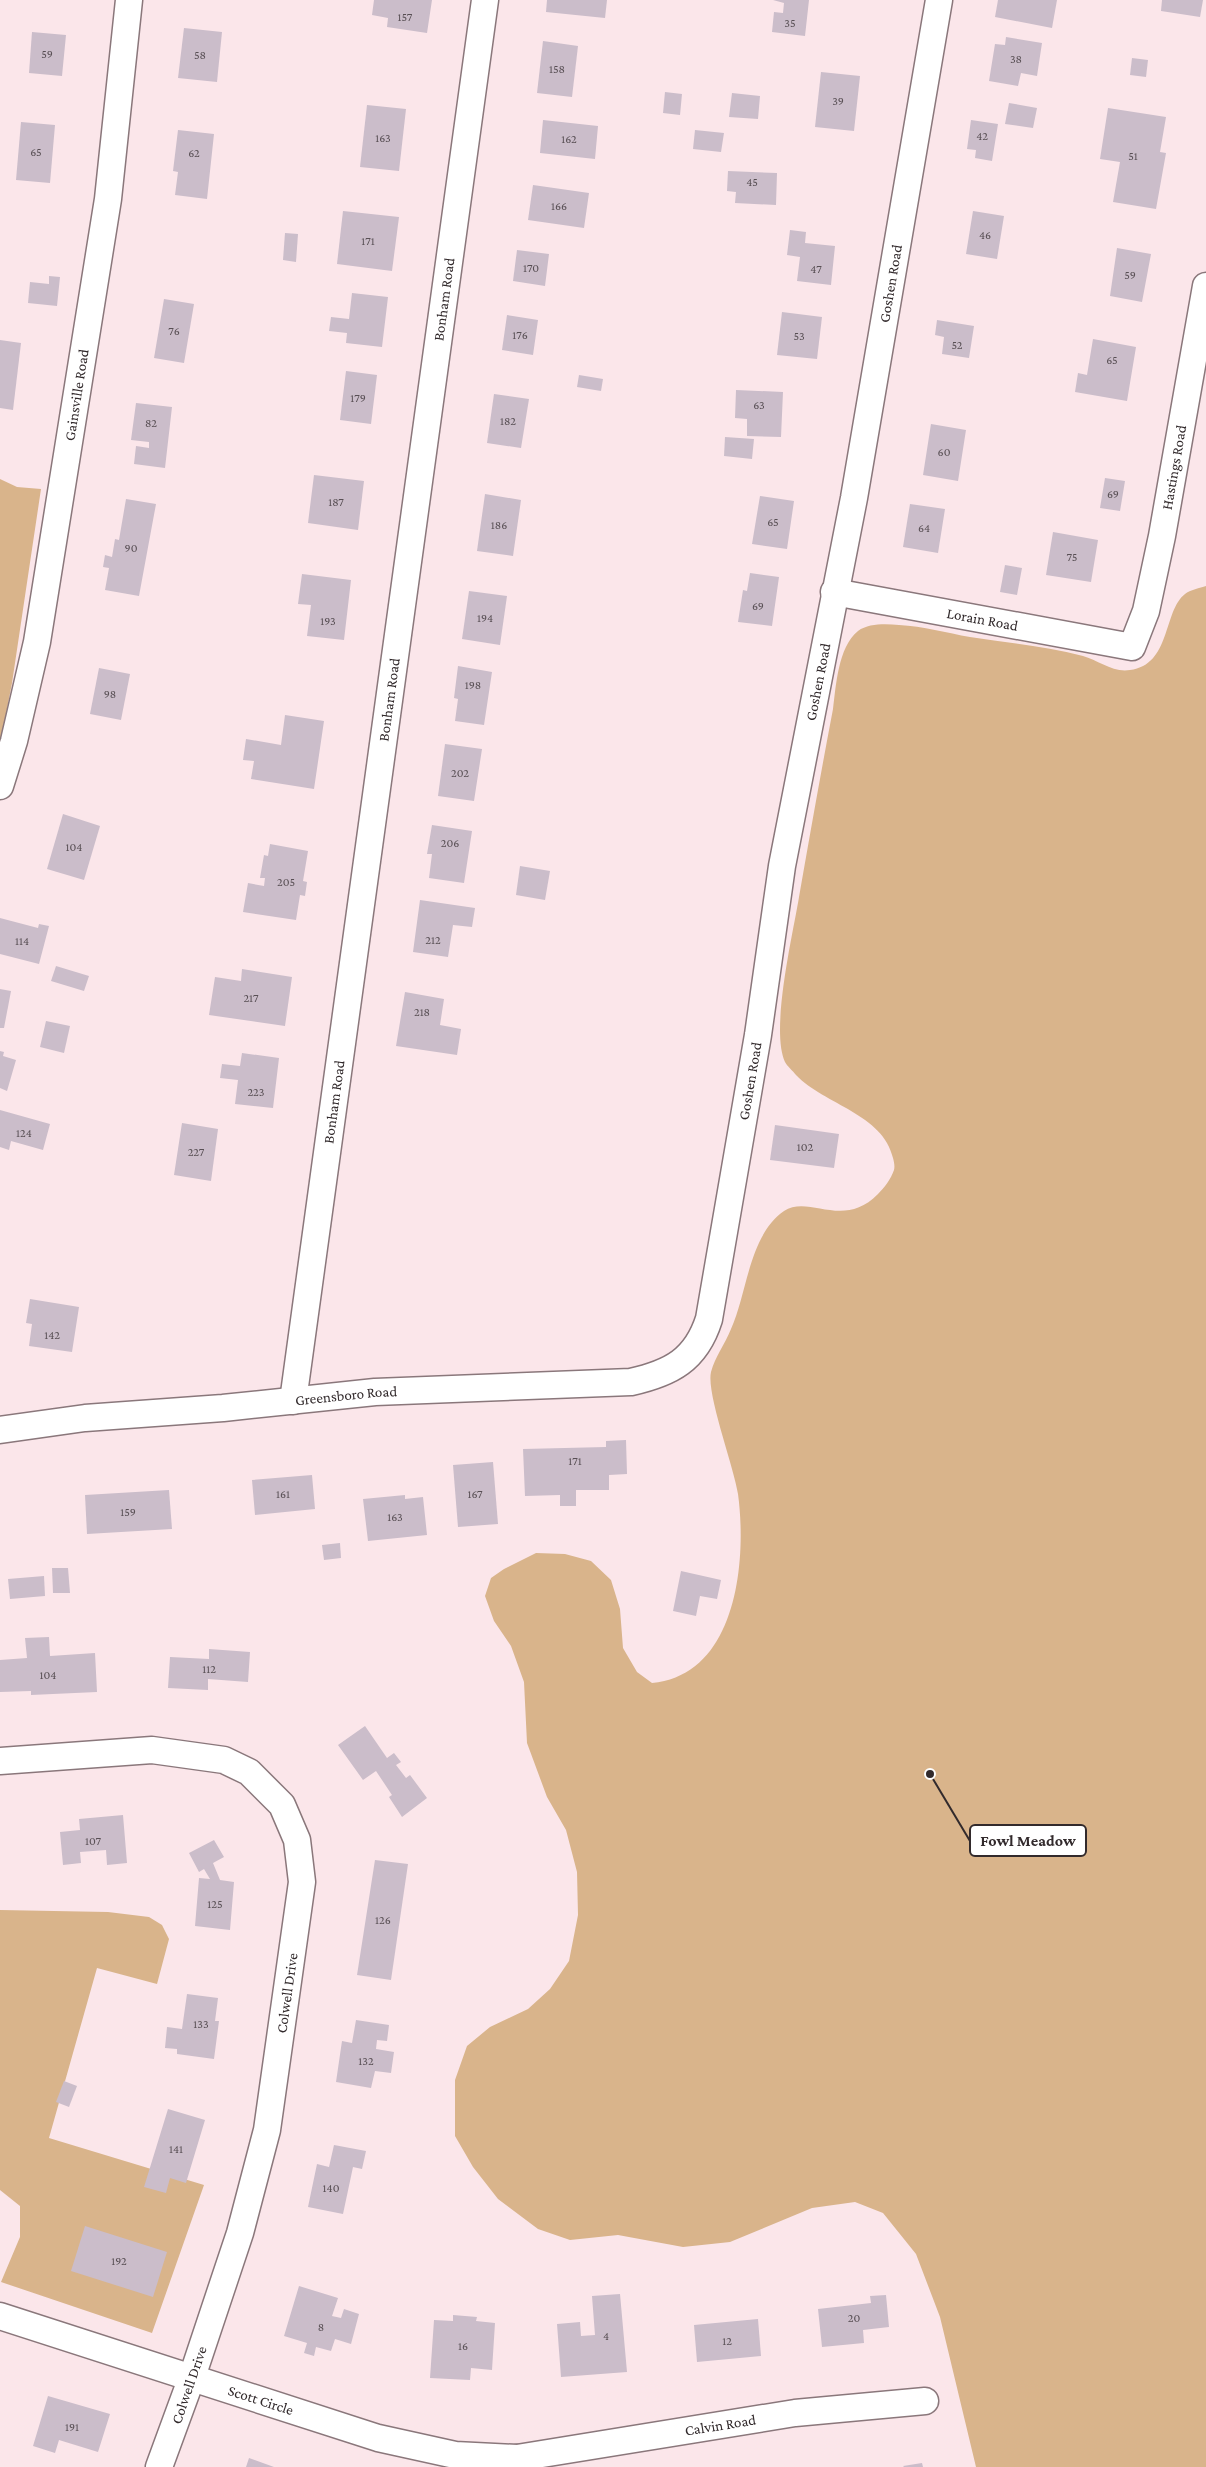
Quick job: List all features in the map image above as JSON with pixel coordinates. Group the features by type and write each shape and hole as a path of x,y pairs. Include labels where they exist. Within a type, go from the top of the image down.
{"street":[{"name":"Gainsville Road","path":"0,786 16,732 39,633 104,228 129,0"},
{"name":"Bonham Road","path":"294,1401 485,0"},
{"name":"Goshen Road","path":"688,1358 698,1346 709,1319 758,1035 782,866 834,592 856,488 938,0"},
{"name":"Hastings Road","path":"1132,646 1146,611 1162,536 1206,286"},
{"name":"Lorain Road","path":"834,592 1132,646"},
{"name":"Greensboro Road","path":"0,1430 85,1418 294,1401 375,1392 631,1382 661,1373 688,1358"},
{"name":"Colwell Drive","path":"0,1761 152,1750 224,1760 249,1772 282,1806 297,1840 302,1882 267,2130 240,2233 192,2377 159,2467"},
{"name":"Scott Circle","path":"0,2316 378,2438 455,2456 516,2462"},
{"name":"Calvin Road","path":"516,2462 795,2413 925,2401"}],"shaded area":[{"path":"0,479 17,487 41,489 12,683 0,745"},
{"path":"1206,586 1206,2467 976,2467 940,2317 916,2254 883,2213 855,2202 812,2208 730,2242 683,2247 618,2235 570,2240 538,2229 498,2199 473,2167 455,2136 455,2080 467,2046 490,2027 528,2009 550,1989 569,1961 578,1915 577,1872 566,1830 547,1797 527,1743 524,1682 511,1646 494,1621 485,1596 491,1578 504,1569 536,1553 565,1554 591,1561 611,1580 620,1609 623,1648 637,1672 652,1683 680,1675 703,1660 719,1637 730,1611 737,1581 740,1551 738,1494 716,1413 711,1372 729,1335 750,1266 763,1235 772,1222 784,1211 804,1206 839,1211 865,1204 885,1186 894,1168 893,1158 887,1143 878,1131 866,1120 808,1085 796,1075 785,1062 781,1047 781,1005 788,957 839,667 851,638 862,628 872,625 889,624 926,628 1055,650 1083,656 1118,670 1130,670 1143,666 1153,658 1160,648 1178,602 1185,594"},
{"path":"0,1910 108,1912 149,1917 162,1925 169,1939 157,1984 97,1968 49,2138 204,2185 152,2333 1,2282 20,2237 20,2206 0,2190"}],"building":[{"path":"374,0 432,0 427,33 387,27 388,18 372,15"},
{"path":"547,0 607,0 605,18 546,12"},
{"path":"773,0 809,0 805,36 772,32 774,12 783,13 784,3"},
{"path":"998,0 1057,0 1052,28 995,17"},
{"path":"1162,0 1203,0 1200,17 1161,11"},
{"path":"184,28 222,32 217,82 178,78"},
{"path":"32,32 66,35 62,76 29,73"},
{"path":"1006,37 1042,43 1037,76 1021,73 1018,86 989,81 995,44 1005,45"},
{"path":"543,41 578,46 572,97 537,93"},
{"path":"1132,58 1148,60 1146,77 1130,75"},
{"path":"821,72 860,76 854,131 815,127"},
{"path":"665,92 682,94 680,115 663,113"},
{"path":"732,93 760,96 758,119 729,117"},
{"path":"1009,103 1037,108 1033,128 1005,124"},
{"path":"367,105 406,109 399,171 360,167"},
{"path":"1108,108 1166,117 1160,152 1166,153 1156,209 1113,202 1120,162 1100,159"},
{"path":"543,120 598,126 595,159 540,153"},
{"path":"971,120 998,124 992,161 975,158 976,150 967,149"},
{"path":"21,122 55,125 50,183 16,180"},
{"path":"178,130 214,134 207,199 175,195 178,172 173,171"},
{"path":"695,130 724,133 721,152 693,149"},
{"path":"728,171 777,173 776,205 735,203 736,192 727,191"},
{"path":"533,185 589,193 584,228 528,220"},
{"path":"343,211 399,217 392,271 337,264"},
{"path":"973,211 1004,216 997,259 966,254"},
{"path":"790,230 806,232 805,243 835,246 831,285 797,281 800,257 787,255"},
{"path":"285,233 298,234 296,262 283,260"},
{"path":"1117,248 1151,254 1142,302 1110,296"},
{"path":"517,250 549,254 545,286 513,281"},
{"path":"49,276 60,277 57,306 28,303 30,282 49,284"},
{"path":"352,293 388,297 382,347 346,343 347,333 329,331 331,317 349,319"},
{"path":"164,299 194,304 184,363 154,358"},
{"path":"782,312 822,317 817,359 777,355"},
{"path":"507,315 538,320 533,355 502,350"},
{"path":"937,320 974,326 969,358 942,354 944,337 935,335"},
{"path":"1093,339 1136,347 1127,401 1075,392 1078,373 1087,375"},
{"path":"0,340 21,343 13,410 0,408"},
{"path":"346,371 377,375 371,424 340,420"},
{"path":"579,375 603,379 601,391 577,387"},
{"path":"736,390 783,392 781,437 747,436 747,419 735,418"},
{"path":"494,394 529,399 521,448 487,443"},
{"path":"136,403 172,407 165,468 134,464 136,446 149,448 149,442 131,440"},
{"path":"931,424 966,430 958,481 923,475"},
{"path":"725,437 754,439 752,459 724,456"},
{"path":"314,475 364,481 358,530 308,523"},
{"path":"1105,478 1125,481 1120,511 1100,508"},
{"path":"485,494 521,500 513,556 477,551"},
{"path":"760,496 794,501 787,549 752,544"},
{"path":"126,499 156,504 139,596 105,590 109,568 103,567 105,555 112,557 115,539 119,540"},
{"path":"910,504 945,509 938,553 903,547"},
{"path":"1053,532 1098,540 1091,582 1046,575"},
{"path":"1005,565 1022,568 1017,595 1000,592"},
{"path":"750,573 779,577 772,626 738,622 743,590 747,591"},
{"path":"302,574 351,580 344,640 307,636 311,605 298,604"},
{"path":"469,591 507,596 500,645 462,639"},
{"path":"458,666 492,672 484,725 455,721 458,699 454,698"},
{"path":"99,668 130,674 121,720 90,714"},
{"path":"285,715 324,721 314,789 251,779 254,761 243,760 246,739 281,745"},
{"path":"445,744 482,749 474,801 438,796"},
{"path":"63,814 100,826 84,880 47,869"},
{"path":"432,825 472,831 464,883 429,878 432,854 427,854"},
{"path":"270,844 308,851 303,881 307,882 305,896 300,895 296,920 243,912 248,883 264,886 265,878 260,878 264,855 268,856"},
{"path":"520,866 550,871 545,900 516,895"},
{"path":"420,900 475,908 472,927 453,925 448,957 413,952"},
{"path":"0,918 38,928 39,924 49,926 39,964 0,954"},
{"path":"56,966 89,976 84,991 51,981"},
{"path":"242,969 292,977 285,1026 209,1015 215,977 241,981"},
{"path":"0,989 11,991 4,1028 0,1028"},
{"path":"405,992 444,999 440,1025 461,1029 457,1055 396,1046"},
{"path":"46,1021 70,1026 64,1053 40,1047"},
{"path":"0,1051 4,1052 3,1056 16,1060 7,1091 0,1088"},
{"path":"242,1053 279,1058 273,1108 235,1104 238,1080 220,1078 222,1064 240,1066"},
{"path":"0,1110 50,1124 43,1150 11,1141 9,1150 0,1147"},
{"path":"182,1123 218,1129 211,1181 174,1175"},
{"path":"775,1125 839,1134 834,1168 770,1160"},
{"path":"30,1299 79,1307 72,1352 29,1346 32,1324 26,1323"},
{"path":"626,1440 627,1474 609,1475 609,1490 576,1490 576,1506 560,1506 560,1495 525,1496 523,1449 606,1447 606,1441"},
{"path":"493,1462 498,1524 458,1527 453,1465"},
{"path":"312,1475 315,1509 255,1515 252,1480"},
{"path":"169,1490 172,1529 87,1534 85,1495"},
{"path":"405,1495 405,1499 423,1497 427,1535 368,1541 363,1499"},
{"path":"340,1543 341,1558 324,1560 322,1545"},
{"path":"52,1568 68,1568 70,1593 53,1593"},
{"path":"681,1571 721,1580 717,1599 700,1596 696,1616 673,1611"},
{"path":"44,1576 45,1596 10,1599 8,1579"},
{"path":"49,1637 50,1656 95,1653 97,1692 31,1695 31,1691 0,1692 0,1660 27,1658 25,1638"},
{"path":"209,1649 250,1652 248,1682 208,1679 208,1690 168,1688 170,1657 209,1659"},
{"path":"365,1726 387,1758 394,1753 401,1762 396,1765 406,1778 410,1775 427,1798 402,1817 389,1797 392,1795 376,1771 363,1780 338,1745"},
{"path":"123,1815 127,1863 107,1865 106,1850 80,1852 81,1863 63,1865 60,1832 80,1830 79,1819"},
{"path":"214,1840 224,1857 213,1863 220,1880 234,1882 230,1930 195,1926 199,1878 210,1879 204,1869 199,1872 189,1853"},
{"path":"375,1860 408,1864 391,1980 357,1975"},
{"path":"187,1994 218,1998 215,2021 219,2021 214,2059 177,2054 177,2049 165,2048 167,2027 182,2029"},
{"path":"356,2020 389,2025 387,2041 377,2040 376,2049 394,2052 391,2073 375,2071 371,2088 336,2082 342,2041 352,2043"},
{"path":"64,2081 77,2086 69,2107 56,2102"},
{"path":"168,2109 205,2120 186,2183 170,2178 166,2193 144,2187"},
{"path":"334,2145 366,2151 362,2169 353,2167 343,2214 308,2207 317,2164 329,2167"},
{"path":"85,2226 167,2252 153,2297 71,2271"},
{"path":"299,2286 338,2298 332,2316 341,2318 344,2309 359,2314 351,2344 335,2339 331,2351 316,2347 314,2356 304,2353 307,2343 284,2336"},
{"path":"620,2294 627,2372 561,2377 557,2324 580,2322 581,2336 595,2335 592,2296"},
{"path":"886,2295 889,2327 863,2330 864,2343 822,2347 818,2309 871,2303 870,2296"},
{"path":"453,2315 477,2317 476,2321 495,2323 492,2370 471,2368 470,2380 430,2378 434,2320 453,2321"},
{"path":"758,2319 761,2356 697,2362 694,2325"},
{"path":"48,2396 110,2414 98,2452 59,2440 55,2453 33,2446"},
{"path":"249,2458 274,2467 246,2467"},
{"path":"922,2463 923,2467 903,2466"}],"place":[{"name":"Fowl Meadow","path":"930,1774"}]}
